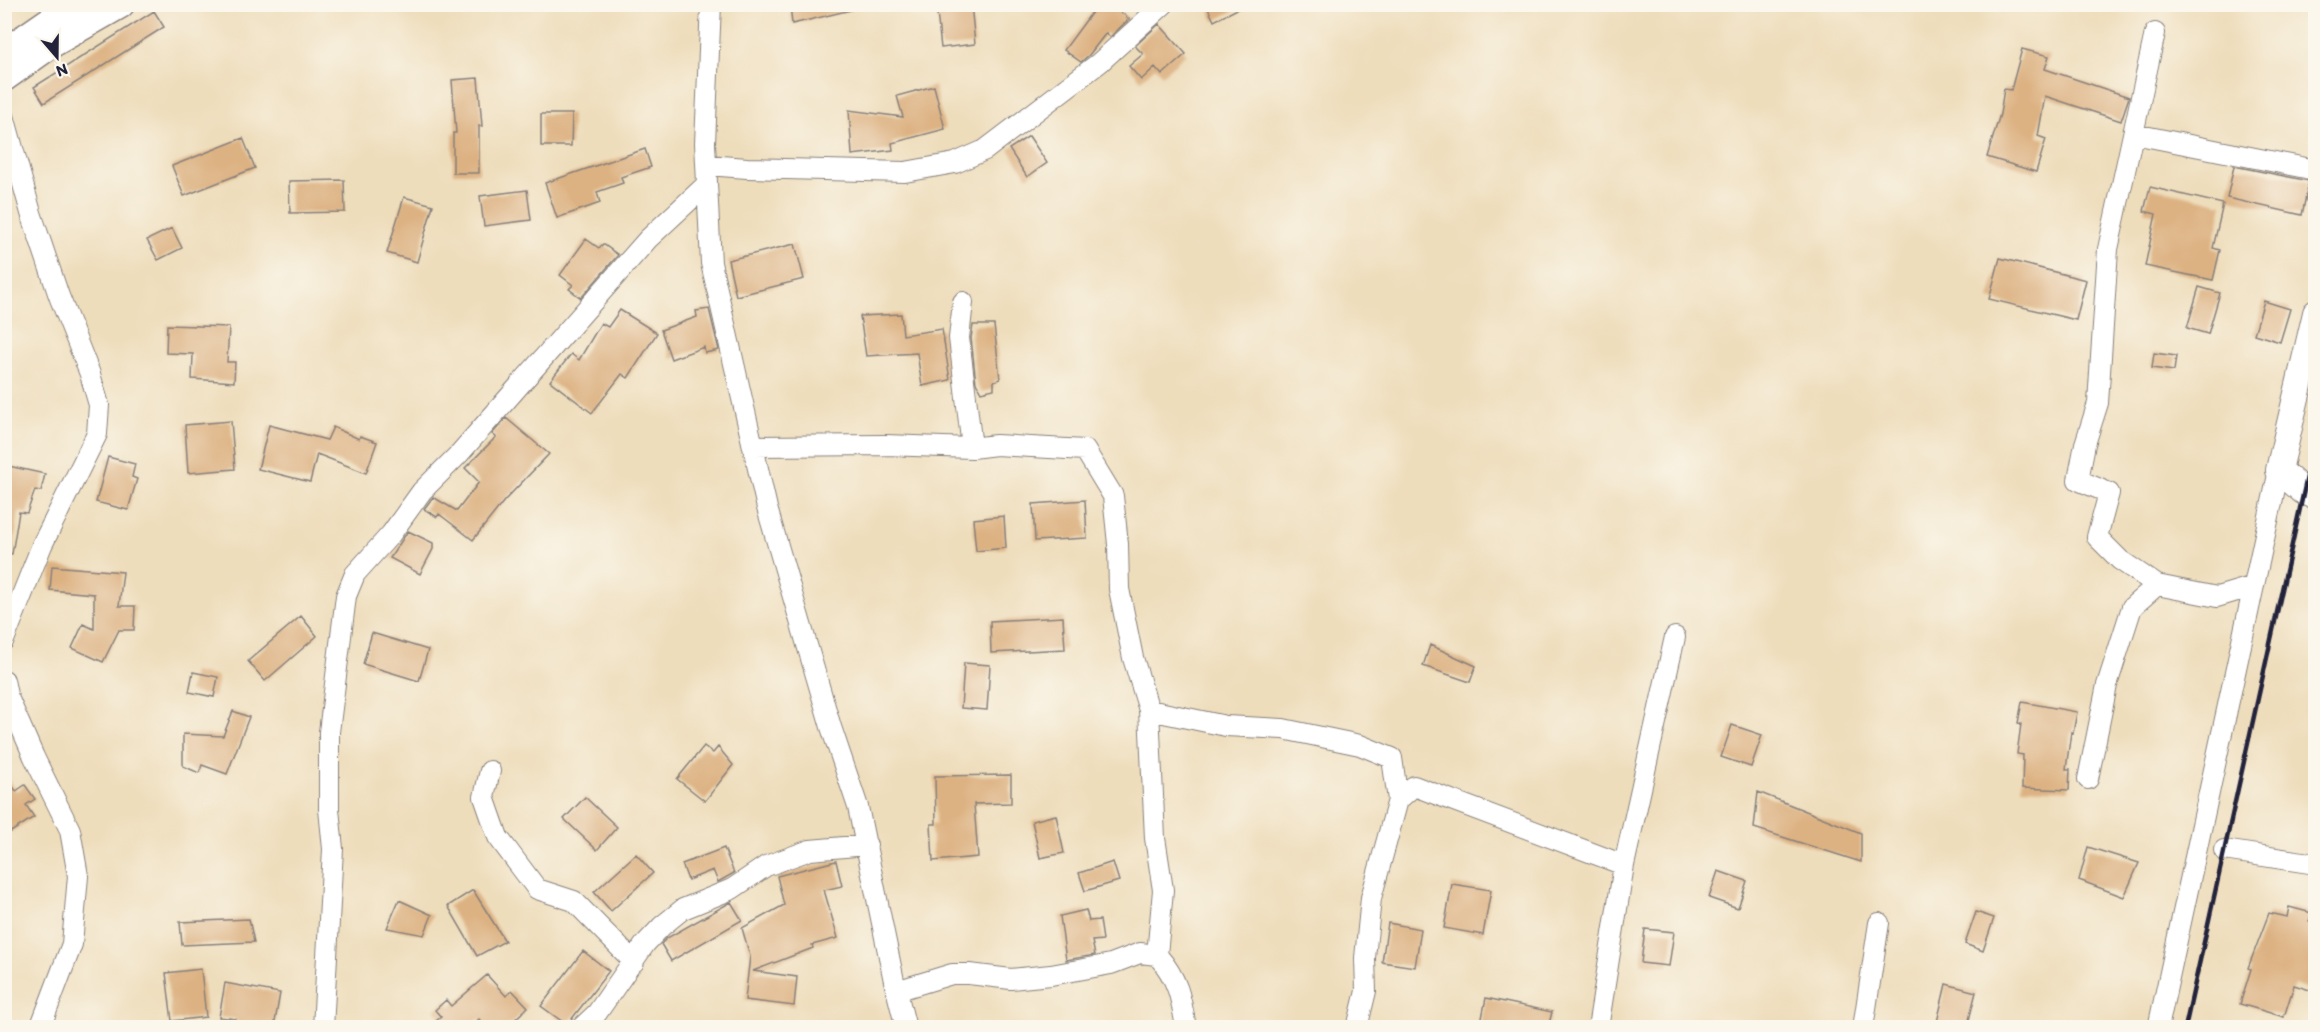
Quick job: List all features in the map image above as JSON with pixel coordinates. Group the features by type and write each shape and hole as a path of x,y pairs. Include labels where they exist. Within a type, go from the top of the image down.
{"main road":[{"path":"4,53 75,4"},
{"path":"4,77 52,43 120,4"}],"street":[{"path":"711,4 705,143 711,263 767,508 831,727 858,807 896,991 906,1028"},
{"path":"323,1028 333,849 329,810 329,732 346,596 355,574 391,534 422,490 459,453 706,175 747,168 905,172 955,163 985,150 1099,63 1164,4"},
{"path":"2155,33 2108,249 2098,403 2085,444 2078,480 2109,493 2097,537 2120,560 2157,585 2217,597 2254,586"},
{"path":"4,116 31,213 59,296 90,374 99,405 97,434 42,545 4,640"},
{"path":"2134,134 2316,170"},
{"path":"963,302 960,338 972,448"},
{"path":"2158,1028 2279,470 2316,314"},
{"path":"753,446 885,445 972,448 996,445 1084,450 1113,496 1118,544 1119,589 1133,658 1149,711 1155,838 1163,890 1157,955"},
{"path":"2279,470 2303,491 2316,497"},
{"path":"2088,780 2107,685 2132,607 2157,585"},
{"path":"1598,1028 1624,865 1675,637"},
{"path":"4,680 7,695 70,830 78,876 72,944 40,1028"},
{"path":"1149,711 1226,726 1283,729 1360,745 1392,758 1398,800 1371,898 1365,958 1366,991 1357,1028"},
{"path":"490,771 484,797 498,837 537,889 574,901 634,962"},
{"path":"1398,800 1414,786 1624,865"},
{"path":"581,1028 597,1013 645,944 683,909 732,889 766,866 810,850 867,845"},
{"path":"2224,850 2316,864"},
{"path":"1863,1028 1879,923"},
{"path":"896,991 952,974 1011,979 1111,963 1140,953 1157,955 1171,971 1182,1001 1186,1028"}],"building":[{"path":"790,4 851,4 851,10 792,24"},
{"path":"936,4 971,4 975,44 941,48"},
{"path":"1098,4 1111,4 1129,19 1110,37 1106,33 1081,62 1064,50"},
{"path":"1206,4 1247,4 1214,21"},
{"path":"154,11 164,27 44,103 34,87"},
{"path":"1159,24 1186,54 1162,75 1155,67 1141,80 1129,66 1143,54 1135,46"},
{"path":"2022,49 2049,56 2045,69 2129,97 2121,121 2045,96 2038,136 2046,139 2036,172 1987,157 2000,114 2004,89 2011,90"},
{"path":"478,78 482,126 479,126 479,173 453,173 453,133 456,133 452,80"},
{"path":"934,86 945,129 892,143 893,150 852,155 849,110 903,117 897,96"},
{"path":"541,114 572,114 571,146 541,146"},
{"path":"1029,136 1047,163 1027,177 1009,149"},
{"path":"243,138 255,168 184,196 172,166"},
{"path":"645,149 651,167 621,177 623,183 597,192 600,203 557,218 545,183"},
{"path":"2234,166 2309,181 2302,215 2227,198"},
{"path":"344,180 345,212 290,213 289,181"},
{"path":"2150,187 2223,204 2213,248 2220,250 2213,280 2145,266 2156,214 2144,211"},
{"path":"527,190 531,220 484,226 480,196"},
{"path":"404,197 433,205 417,262 387,253"},
{"path":"172,228 182,248 158,260 147,240"},
{"path":"586,239 599,248 603,244 618,255 581,298 569,289 573,285 560,275"},
{"path":"795,244 804,279 736,296 728,260"},
{"path":"2000,258 2086,280 2076,320 1989,299"},
{"path":"2199,287 2220,293 2208,334 2187,328"},
{"path":"2264,301 2290,309 2280,342 2254,334"},
{"path":"709,309 719,350 705,353 704,347 671,359 661,330 697,317 696,311"},
{"path":"620,310 657,333 628,378 622,374 592,413 550,381 571,354 579,360 601,323 608,327"},
{"path":"901,314 903,335 942,329 950,380 922,386 917,353 866,356 860,316"},
{"path":"167,325 229,327 227,362 235,362 234,382 192,379 193,354 166,353"},
{"path":"973,325 994,325 1000,379 994,381 994,389 981,392 976,383 971,338"},
{"path":"2154,353 2176,356 2174,371 2152,368"},
{"path":"506,418 549,454 504,501 473,540 439,514 437,517 424,509 433,497 457,511 479,482 465,468 496,437 492,434"},
{"path":"231,421 235,469 188,473 185,425"},
{"path":"269,425 327,440 333,427 359,439 360,436 377,442 366,473 317,454 310,482 258,469"},
{"path":"108,457 135,464 132,477 137,479 128,510 96,502"},
{"path":"4,465 45,474 41,491 35,490 27,513 19,512 12,554 4,553"},
{"path":"1085,500 1087,538 1035,541 1033,504"},
{"path":"1004,516 1006,548 976,551 973,519"},
{"path":"408,531 433,543 433,549 420,574 390,558"},
{"path":"52,566 123,572 119,606 135,606 134,630 119,630 103,662 72,648 83,624 94,629 94,594 50,590"},
{"path":"301,616 317,636 265,681 248,661"},
{"path":"1063,617 1065,649 991,653 990,621"},
{"path":"372,633 428,650 419,681 363,664"},
{"path":"1430,645 1476,666 1470,682 1423,666"},
{"path":"964,663 990,665 987,710 961,708"},
{"path":"193,672 218,677 214,697 189,692"},
{"path":"2022,702 2077,712 2073,733 2071,732 2066,769 2070,769 2069,790 2022,788 2023,755 2017,754 2021,724 2018,723"},
{"path":"233,711 249,717 227,774 202,765 199,773 183,766 183,734 223,736"},
{"path":"1732,725 1762,735 1751,767 1721,757"},
{"path":"704,746 713,753 718,747 733,765 705,801 677,779"},
{"path":"4,774 16,791 25,785 35,799 26,805 34,817 11,832 4,823"},
{"path":"1011,775 1011,803 974,804 978,857 933,861 931,824 936,824 935,776"},
{"path":"1758,792 1861,833 1861,862 1754,828"},
{"path":"585,797 617,827 597,850 564,819"},
{"path":"1056,815 1064,853 1040,858 1032,821"},
{"path":"2088,847 2139,863 2124,897 2079,880"},
{"path":"724,848 734,873 718,882 713,870 688,880 682,864"},
{"path":"636,854 653,873 611,911 594,892"},
{"path":"836,861 842,886 824,890 838,938 812,945 813,948 753,971 797,977 794,1006 745,1000 750,956 742,928 784,905 777,876"},
{"path":"1113,862 1119,881 1085,891 1079,873"},
{"path":"1718,871 1747,881 1738,908 1709,898"},
{"path":"1452,884 1491,890 1483,935 1444,928"},
{"path":"473,890 505,941 477,956 448,906"},
{"path":"399,900 432,915 424,935 387,928"},
{"path":"731,902 742,920 671,961 661,944 667,938"},
{"path":"2289,907 2312,913 2309,922 2316,923 2316,992 2294,985 2284,1017 2240,1004 2251,969 2248,968 2269,913 2287,917"},
{"path":"1086,910 1089,921 1100,920 1103,940 1092,941 1095,955 1066,960 1060,916"},
{"path":"1976,912 1994,918 1983,951 1965,944"},
{"path":"249,919 254,942 182,945 180,922"},
{"path":"1388,923 1421,929 1415,967 1382,962"},
{"path":"1645,929 1674,932 1669,966 1641,963"},
{"path":"583,951 609,971 567,1025 541,1006"},
{"path":"201,969 206,1017 172,1021 166,973"},
{"path":"487,975 506,996 512,990 528,1007 506,1028 488,1028 479,1019 469,1028 427,1028 441,1017 435,1010 446,1000 451,1006"},
{"path":"225,983 280,993 274,1028 237,1028 236,1019 219,1017"},
{"path":"1946,984 1976,992 1967,1028 1937,1022"},
{"path":"1486,998 1552,1012 1548,1028 1480,1028"}],"railway":[{"path":"2185,1028 2316,436"}]}
